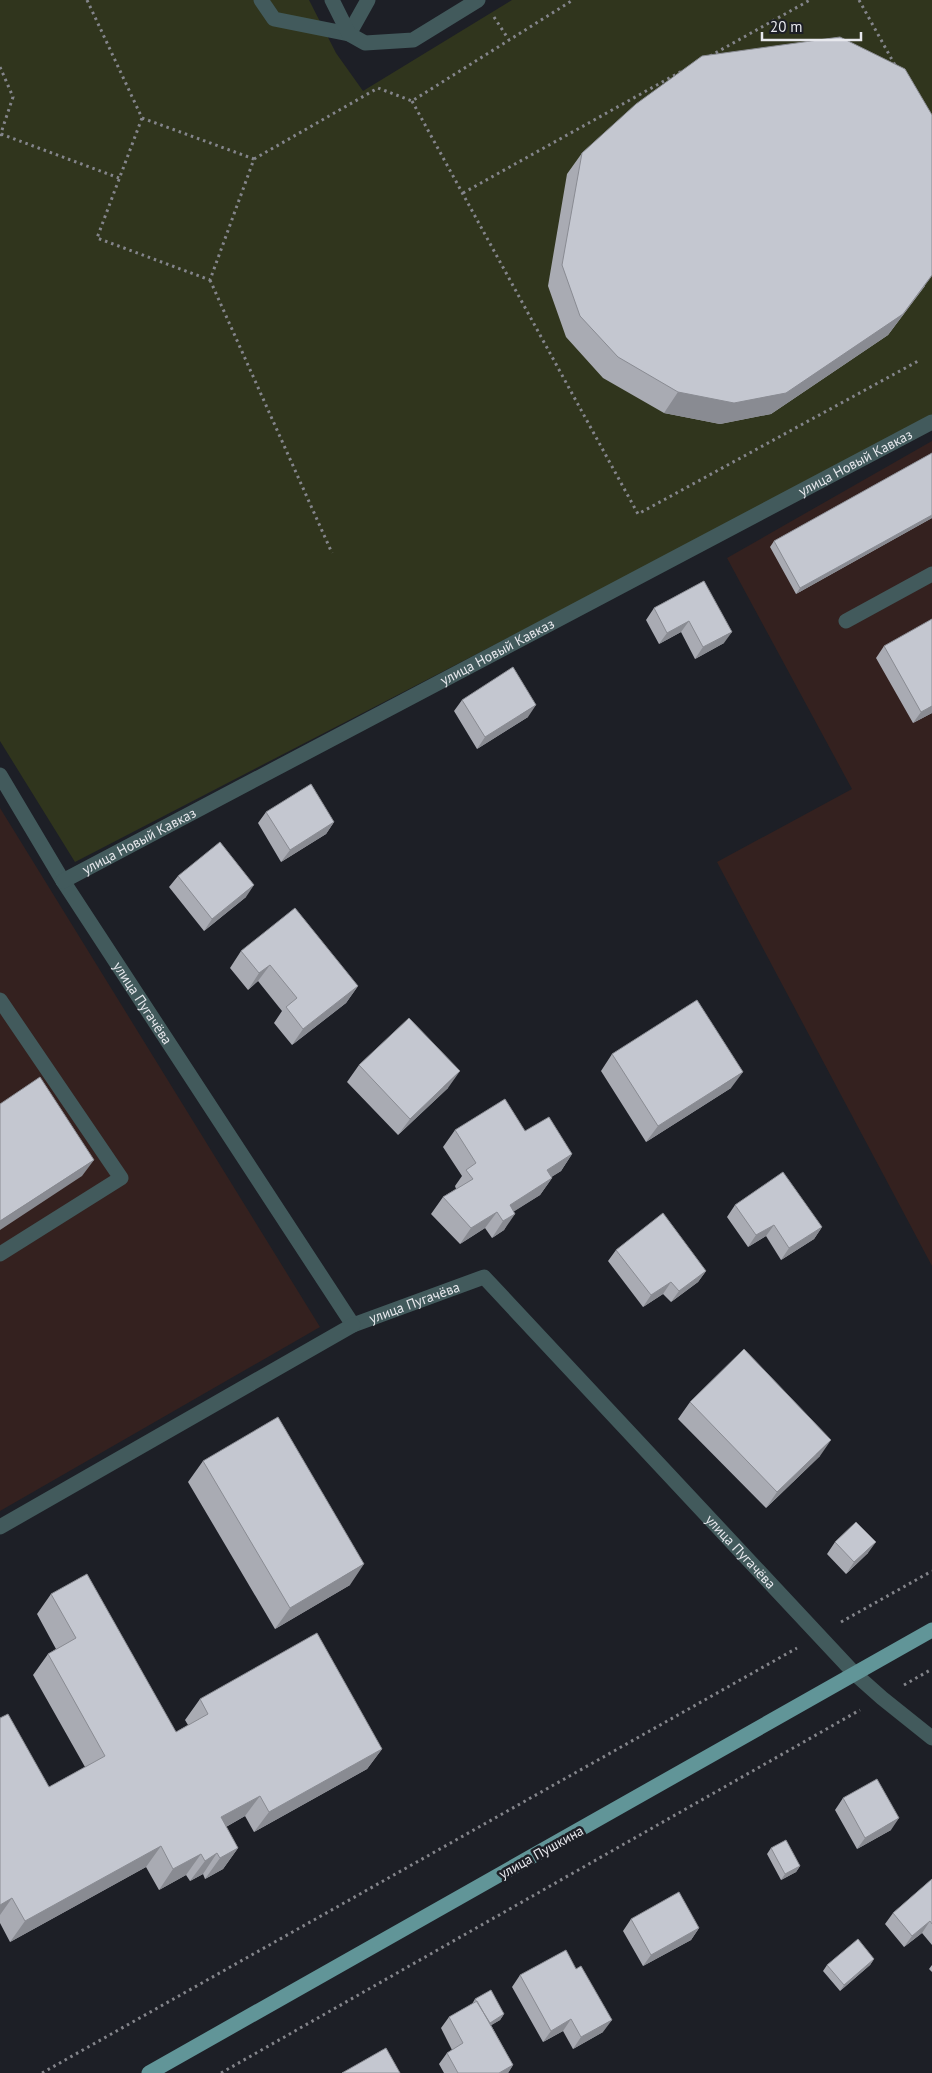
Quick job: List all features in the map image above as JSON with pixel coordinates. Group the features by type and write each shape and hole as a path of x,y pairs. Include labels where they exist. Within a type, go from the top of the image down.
{"main road":[{"name":"улица Пушкина","path":"149,2073 932,1630"}],"street":[{"path":"261,0 274,18 349,34 365,43 413,40 478,0"},
{"path":"332,0 349,34"},
{"path":"349,34 368,0"},
{"name":"улица Новый Кавказ","path":"63,881 932,422"},
{"path":"846,621 932,574"},
{"name":"улица Пугачёва","path":"0,775 63,881 353,1325 484,1277 856,1674 882,1698 932,1738"},
{"path":"0,1000 121,1178 0,1254"},
{"path":"0,1527 353,1325"}],"path":[{"path":"87,0 142,118 254,159"},
{"path":"412,101 573,0"},
{"path":"706,58 810,0"},
{"path":"859,0 898,70"},
{"path":"494,16 509,40"},
{"path":"0,67 14,96 0,135 119,178"},
{"path":"463,193 688,68"},
{"path":"332,553 210,280 254,159 378,88 412,101 638,514 920,360"},
{"path":"142,118 97,238 210,280"},
{"path":"42,2073 932,1571"},
{"path":"220,2073 932,1669"}],"shaded area":[{"path":"932,441 932,1266 717,862 852,789 727,558"},
{"path":"0,808 320,1327 0,1511"}],"green space":[{"path":"0,0 309,0 336,53 363,91 512,0 932,0 932,418 75,862 0,741"}],"building":[{"path":"840,37 905,69 932,115 932,275 903,314 786,393 734,403 678,392 618,357 580,316 562,265 582,153 636,104 702,56"},
{"path":"932,453 932,515 800,588 774,541"},
{"path":"704,581 732,632 703,647 689,621 667,633 654,608"},
{"path":"932,619 932,706 921,712 884,646"},
{"path":"513,667 536,705 485,737 462,700"},
{"path":"311,784 334,822 290,850 266,812"},
{"path":"220,842 254,885 212,919 178,876"},
{"path":"295,908 358,986 303,1029 286,1007 297,998 270,965 259,973 241,951"},
{"path":"697,1000 743,1072 658,1126 612,1054"},
{"path":"409,1018 460,1071 410,1119 359,1065"},
{"path":"40,1077 94,1160 0,1221 0,1104"},
{"path":"505,1099 525,1131 549,1117 572,1154 547,1170 552,1178 510,1205 515,1214 503,1221 497,1212 471,1228 443,1197 473,1179 466,1170 476,1163 455,1130"},
{"path":"783,1172 822,1227 789,1248 774,1225 756,1235 735,1205"},
{"path":"663,1213 706,1271 679,1291 671,1282 651,1295 616,1250"},
{"path":"744,1349 831,1440 777,1492 690,1402"},
{"path":"278,1417 364,1564 290,1608 203,1461"},
{"path":"856,1522 876,1542 854,1562 835,1542"},
{"path":"87,1574 176,1732 208,1714 200,1699 317,1633 382,1749 269,1812 260,1796 221,1817 238,1848 220,1858 217,1853 205,1861 201,1854 173,1869 161,1846 25,1921 12,1898 0,1905 0,1718 8,1714 49,1787 105,1756 48,1654 76,1638 51,1594"},
{"path":"877,1779 899,1818 865,1838 843,1798"},
{"path":"786,1840 800,1866 785,1874 771,1848"},
{"path":"932,1879 932,1924 930,1921 912,1936 893,1913"},
{"path":"679,1892 699,1928 651,1955 631,1919"},
{"path":"858,1939 874,1959 844,1985 827,1965"},
{"path":"566,1950 576,1969 581,1966 612,2020 581,2037 571,2019 551,2031 520,1975"},
{"path":"491,1990 504,2014 490,2023 475,1999"},
{"path":"477,2001 513,2065 499,2073 458,2073 447,2053 463,2043 449,2017"},
{"path":"386,2048 400,2073 342,2073"}]}
